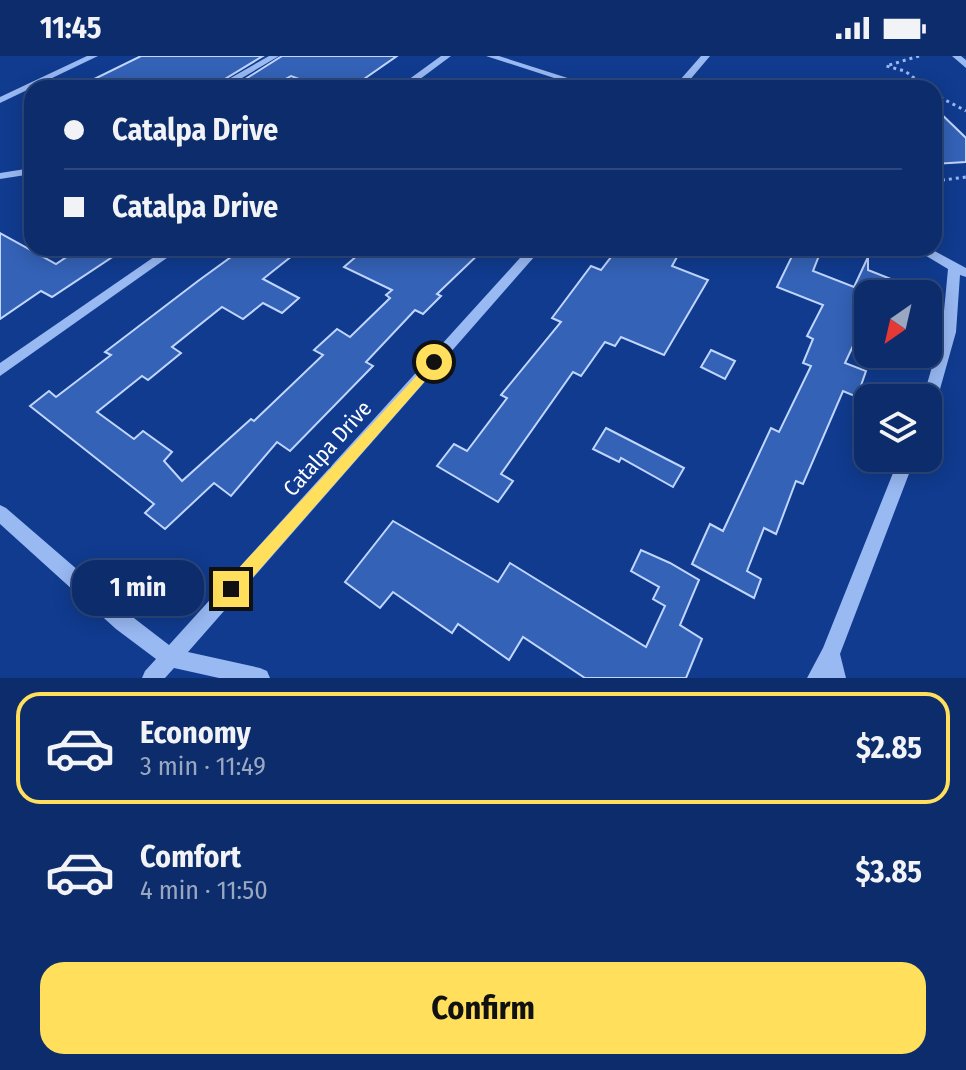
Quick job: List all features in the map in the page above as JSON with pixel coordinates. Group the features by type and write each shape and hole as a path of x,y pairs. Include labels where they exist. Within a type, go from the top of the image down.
{"street":[{"path":"43,80 94,56"},
{"path":"232,80 275,56"},
{"path":"413,80 447,56"},
{"path":"490,56 568,80"},
{"path":"685,80 706,56"},
{"path":"956,56 966,65"},
{"path":"0,100 24,89"},
{"path":"0,176 24,172"},
{"path":"0,370 164,256"},
{"name":"Catalpa Drive","path":"152,678 529,256"},
{"path":"934,256 960,270 949,332 934,384"},
{"path":"817,678 830,654 902,472"},
{"path":"0,513 123,622 170,657 260,678"},
{"path":"830,654 836,678"}],"path":[{"path":"917,80 905,71 886,66 919,56"},
{"path":"942,98 966,111"},
{"path":"942,180 966,177"}],"building":[{"path":"141,56 263,56 223,80 92,80"},
{"path":"282,56 397,56 362,80 302,80 291,76 284,80 244,80"},
{"path":"942,115 966,138 966,162 942,164"},
{"path":"0,233 24,246 24,256 42,256 56,264 68,256 114,256 52,297 41,291 0,319"},
{"path":"232,256 292,256 263,279 299,298 282,313 263,303 243,319 222,307 172,347 181,353 148,380 142,376 97,412 134,439 143,431 172,452 164,461 182,481 251,419 254,421 323,355 314,350 337,329 350,337 390,298 386,295 392,290 344,267 357,256 477,256 437,294 441,296 423,314 415,310 366,362 373,366 290,451 277,442 231,496 214,483 165,529 145,513 154,504 30,406 49,391 56,397 111,355 105,352"},
{"path":"612,256 678,256 672,266 708,280 664,355 621,337 615,346 605,342 581,376 573,372 501,474 513,481 498,502 437,466 454,444 467,451 507,398 501,395 561,322 552,318 591,266 601,270"},
{"path":"792,256 819,256 813,271 854,287 854,344 845,363 866,371 862,384 854,384 854,396 843,391 803,484 796,481 776,534 764,528 747,571 761,579 754,598 692,564 710,524 723,531 771,428 779,432 811,366 803,363 813,339 807,336 823,305 777,287"},
{"path":"868,257 868,270 891,279 857,280"},
{"path":"711,350 735,361 725,379 701,367"},
{"path":"606,428 684,468 673,487 621,458 619,462 593,449"},
{"path":"393,521 498,582 510,563 646,647 665,606 653,599 659,587 631,571 641,550 670,563 699,580 680,625 702,639 686,678 585,678 523,637 509,660 458,624 452,633 393,592 380,608 345,582"}],"route":[{"path":"231,589 434,362"}]}
